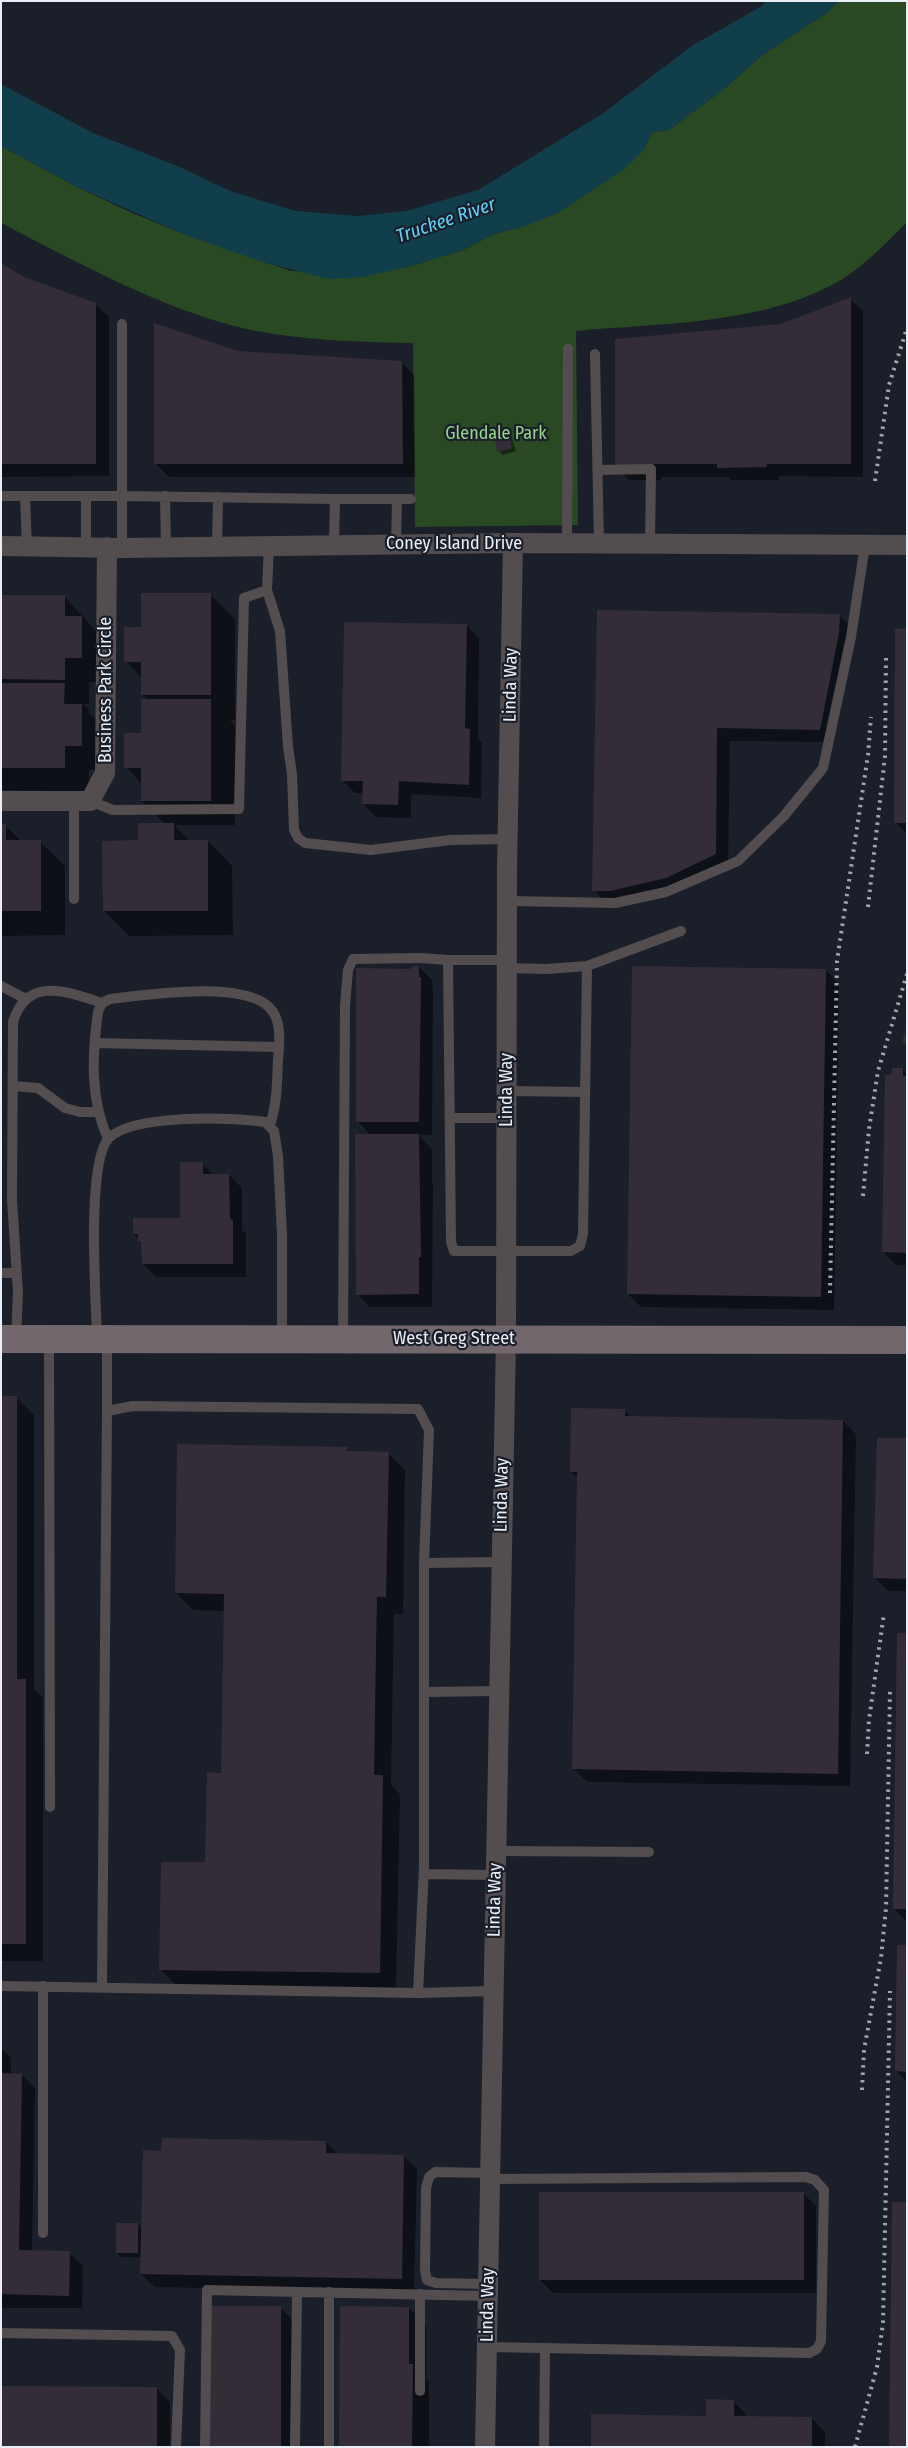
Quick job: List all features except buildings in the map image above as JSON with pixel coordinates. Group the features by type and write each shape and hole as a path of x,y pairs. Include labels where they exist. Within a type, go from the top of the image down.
{"main road":[{"name":"West Greg Street","path":"9,1339 907,1340"}],"street":[{"name":"Coney Island Drive","path":"1,546 114,548 513,543 907,545"},
{"name":"Linda Way","path":"486,2447 506,1339 507,901 513,543"},
{"name":"Business Park Circle","path":"82,801 105,773 114,548"},
{"path":"1,801 82,801"}],"lane":[{"path":"114,548 122,496 122,324"},
{"path":"567,543 568,349"},
{"path":"595,354 599,544"},
{"path":"598,470 651,469 650,544"},
{"path":"1,496 411,499"},
{"path":"25,496 26,547"},
{"path":"86,496 86,547"},
{"path":"166,496 166,547"},
{"path":"217,546 218,498"},
{"path":"334,545 336,499"},
{"path":"396,544 397,499"},
{"path":"507,901 615,903 666,892 738,861 784,816 823,768 851,637 865,545"},
{"path":"269,546 267,590 280,631 288,747 292,774 294,830 298,838 305,843 370,850 450,840 508,839"},
{"path":"74,899 82,801 112,810 239,809 244,598 267,590"},
{"path":"343,1340 345,1005 348,970 353,959 420,958 548,969 588,966 681,932"},
{"path":"448,960 451,1242 454,1251 571,1251 580,1246 583,1234 588,966"},
{"path":"1,986 24,998"},
{"path":"9,1339 16,1273 12,1200 14,1022 19,1005 24,998 35,992 64,990 102,1003"},
{"path":"108,1139 98,1112 93,1085 98,1012 102,1003 110,998 170,992 211,991 250,996 264,1002 273,1010 278,1020 278,1047 275,1111 270,1125"},
{"path":"95,1043 278,1047"},
{"path":"13,1086 38,1088 65,1108 80,1112 98,1112"},
{"path":"507,1091 585,1092"},
{"path":"450,1118 506,1118"},
{"path":"102,1986 107,1411 95,1249 97,1172 100,1154 108,1139 119,1130 163,1121 248,1119 265,1122 270,1125 274,1131 279,1164 282,1234 282,1339"},
{"path":"1,1273 16,1273"},
{"path":"49,1340 50,1807"},
{"path":"107,1411 133,1406 418,1408 429,1430 424,1563 424,1874 418,1993"},
{"path":"424,1563 501,1562"},
{"path":"425,1692 499,1691"},
{"path":"496,1851 649,1852"},
{"path":"424,1874 496,1875"},
{"path":"1,1986 102,1986 418,1993 494,1992"},
{"path":"42,2233 43,1986"},
{"path":"487,2347 810,2353 817,2349 821,2341 824,2190 815,2180 806,2178 490,2176 435,2172 429,2177 426,2188 425,2271 427,2280 436,2283 488,2290"},
{"path":"205,2447 207,2290 420,2294 488,2290"},
{"path":"295,2447 297,2292"},
{"path":"329,2292 329,2447"},
{"path":"420,2294 420,2391"},
{"path":"1,2333 172,2336 180,2350 176,2447"},
{"path":"544,2447 545,2348"}],"green space":[{"name":"Glendale Park","path":"839,1 907,1 907,222 853,272 832,285 802,298 771,308 707,320 576,331 578,525 415,527 413,343 342,341 293,337 223,323 194,314 137,291 1,223 1,146 77,187 130,212 189,236 291,271 407,267 463,250 494,234 525,226 644,150 651,132 669,130 724,89 761,56 825,14"}],"water":[{"name":"Truckee River","path":"765,1 839,1 825,14 761,56 724,89 669,130 652,132 644,150 623,170 558,213 525,226 494,234 463,250 407,267 363,277 329,279 263,262 188,236 77,187 1,146 1,84 93,133 180,167 230,191 296,211 357,216 406,211 478,190 602,114 693,45 762,6"}],"railway":[{"path":"875,481 889,385 907,328"},
{"path":"868,907 885,756 886,655"},
{"path":"830,1293 837,961 868,755 871,717"},
{"path":"863,1196 869,1129 878,1071 907,974"},
{"path":"867,1754 869,1720 884,1613"},
{"path":"862,2090 864,2050 881,1958 886,1908 890,1691"},
{"path":"855,2447 877,2367 883,2323 890,1991"}]}
